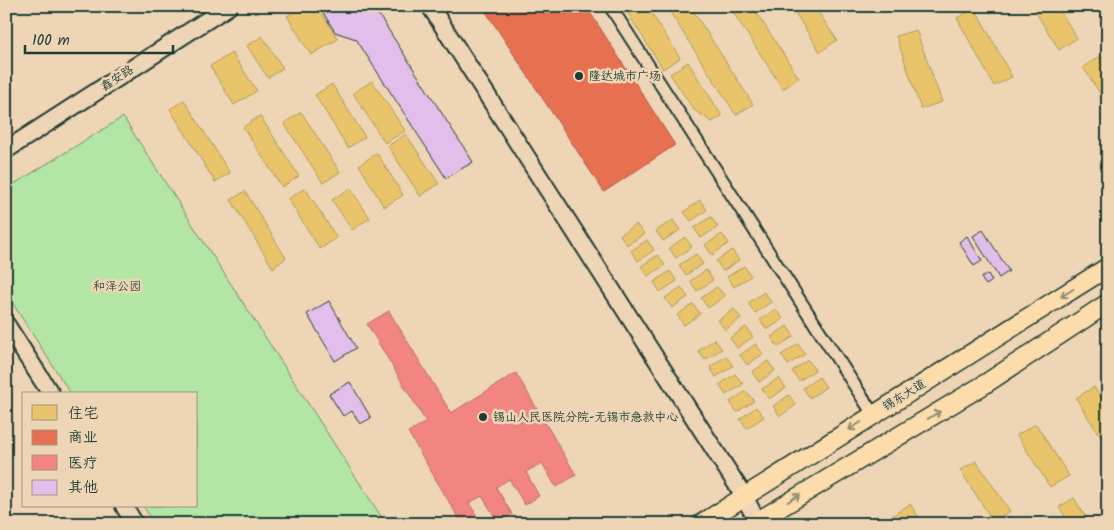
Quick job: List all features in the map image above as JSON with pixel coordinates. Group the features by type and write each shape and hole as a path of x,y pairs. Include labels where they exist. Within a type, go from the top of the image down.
{"main road":[{"name":"锡东大道","path":"701,524 1108,266"},
{"path":"756,523 986,384 1108,303"}],"street":[{"name":"鑫安路","path":"6,150 229,6"},
{"path":"430,6 744,496 756,523"},
{"path":"610,6 873,414"},
{"path":"6,324 50,392"},
{"path":"125,508 135,524"}],"green space":[{"name":"和泽公园","path":"123,117 386,524 155,524 144,508 198,508 198,392 70,392 6,293 6,189"}],"building: 住宅":[{"path":"303,6 317,6 338,39 311,55 287,16"},
{"path":"637,6 647,6 680,58 663,69 627,12"},
{"path":"666,6 690,6 753,104 736,115"},
{"path":"729,6 752,6 799,78 783,89"},
{"path":"791,6 814,6 837,40 820,52"},
{"path":"1032,6 1057,6 1077,38 1059,50"},
{"path":"975,8 1012,77 994,86 957,18"},
{"path":"916,30 942,102 921,109 896,36"},
{"path":"262,36 283,68 268,78 247,46"},
{"path":"232,53 257,91 234,105 210,66"},
{"path":"1101,56 1108,67 1108,106 1083,67"},
{"path":"688,62 722,116 712,122 694,110 670,74"},
{"path":"372,81 405,131 385,143 353,93"},
{"path":"332,84 365,137 348,148 315,95"},
{"path":"184,100 230,173 215,182 170,109"},
{"path":"301,112 340,172 323,183 284,123"},
{"path":"260,116 299,176 282,187 243,127"},
{"path":"406,134 439,184 420,196 388,146"},
{"path":"377,153 403,195 384,207 359,165"},
{"path":"305,188 337,238 320,249 288,199"},
{"path":"350,188 370,218 352,230 332,200"},
{"path":"245,191 286,258 273,268 231,200"},
{"path":"700,200 707,210 691,221 684,212"},
{"path":"711,217 718,227 701,238 694,228"},
{"path":"673,220 680,230 663,241 656,231"},
{"path":"636,224 644,234 627,245 620,235"},
{"path":"722,234 729,243 712,255 705,245"},
{"path":"685,237 692,247 676,258 669,248"},
{"path":"647,240 654,250 638,261 631,251"},
{"path":"732,250 739,260 723,271 716,261"},
{"path":"696,254 703,264 686,275 679,265"},
{"path":"658,255 665,265 648,276 641,266"},
{"path":"744,266 751,276 734,287 727,277"},
{"path":"706,270 713,280 697,291 690,281"},
{"path":"670,271 677,281 660,292 654,282"},
{"path":"681,287 688,297 672,308 665,298"},
{"path":"717,287 725,296 708,308 701,298"},
{"path":"764,292 771,302 755,313 748,303"},
{"path":"693,304 700,314 684,325 677,315"},
{"path":"734,309 741,318 725,330 718,320"},
{"path":"776,309 783,319 767,330 760,320"},
{"path":"787,326 794,336 778,347 771,337"},
{"path":"746,327 753,337 737,348 730,338"},
{"path":"714,339 722,349 705,360 698,351"},
{"path":"756,344 763,354 747,365 740,355"},
{"path":"798,344 805,354 788,365 781,355"},
{"path":"726,356 733,366 716,377 710,367"},
{"path":"808,360 815,370 799,381 792,371"},
{"path":"768,361 775,371 759,382 752,372"},
{"path":"735,374 743,384 726,395 719,385"},
{"path":"819,377 826,387 810,398 803,388"},
{"path":"779,378 786,388 769,399 762,389"},
{"path":"1094,387 1108,408 1108,449 1076,398"},
{"path":"746,391 754,401 737,412 730,402"},
{"path":"789,395 796,405 780,416 773,406"},
{"path":"756,407 764,417 747,428 740,419"},
{"path":"1036,424 1069,476 1050,487 1017,435"},
{"path":"976,461 1010,511 993,521 960,470"},
{"path":"1074,498 1090,524 1070,524 1059,507"},
{"path":"910,504 923,524 897,524 892,516"}],"building: 商业":[{"name":"隆达城市广场","path":"482,6 586,6 675,145 604,192"}],"building: 医疗":[{"name":"锡山人民医院分院-无锡市急救中心","path":"389,311 451,413 516,373 576,475 556,487 542,463 526,472 539,496 525,505 509,479 496,487 512,514 498,522 482,496 469,503 482,524 462,524 408,432 426,422 367,324"}],"building: 其他":[{"path":"319,6 351,6 379,15 473,162 446,178 356,39 335,32"},
{"path":"983,230 1009,271 999,278 973,236"},
{"path":"967,236 982,261 974,266 959,242"},
{"path":"988,274 992,281 986,285 981,278"},
{"path":"329,301 356,348 335,361 307,314"},
{"path":"350,382 371,418 360,424 352,411 343,416 329,394"}],"place":[{"name":"隆达城市广场","path":"579,76"},
{"name":"锡山人民医院分院-无锡市急救中心","path":"483,417"}]}
